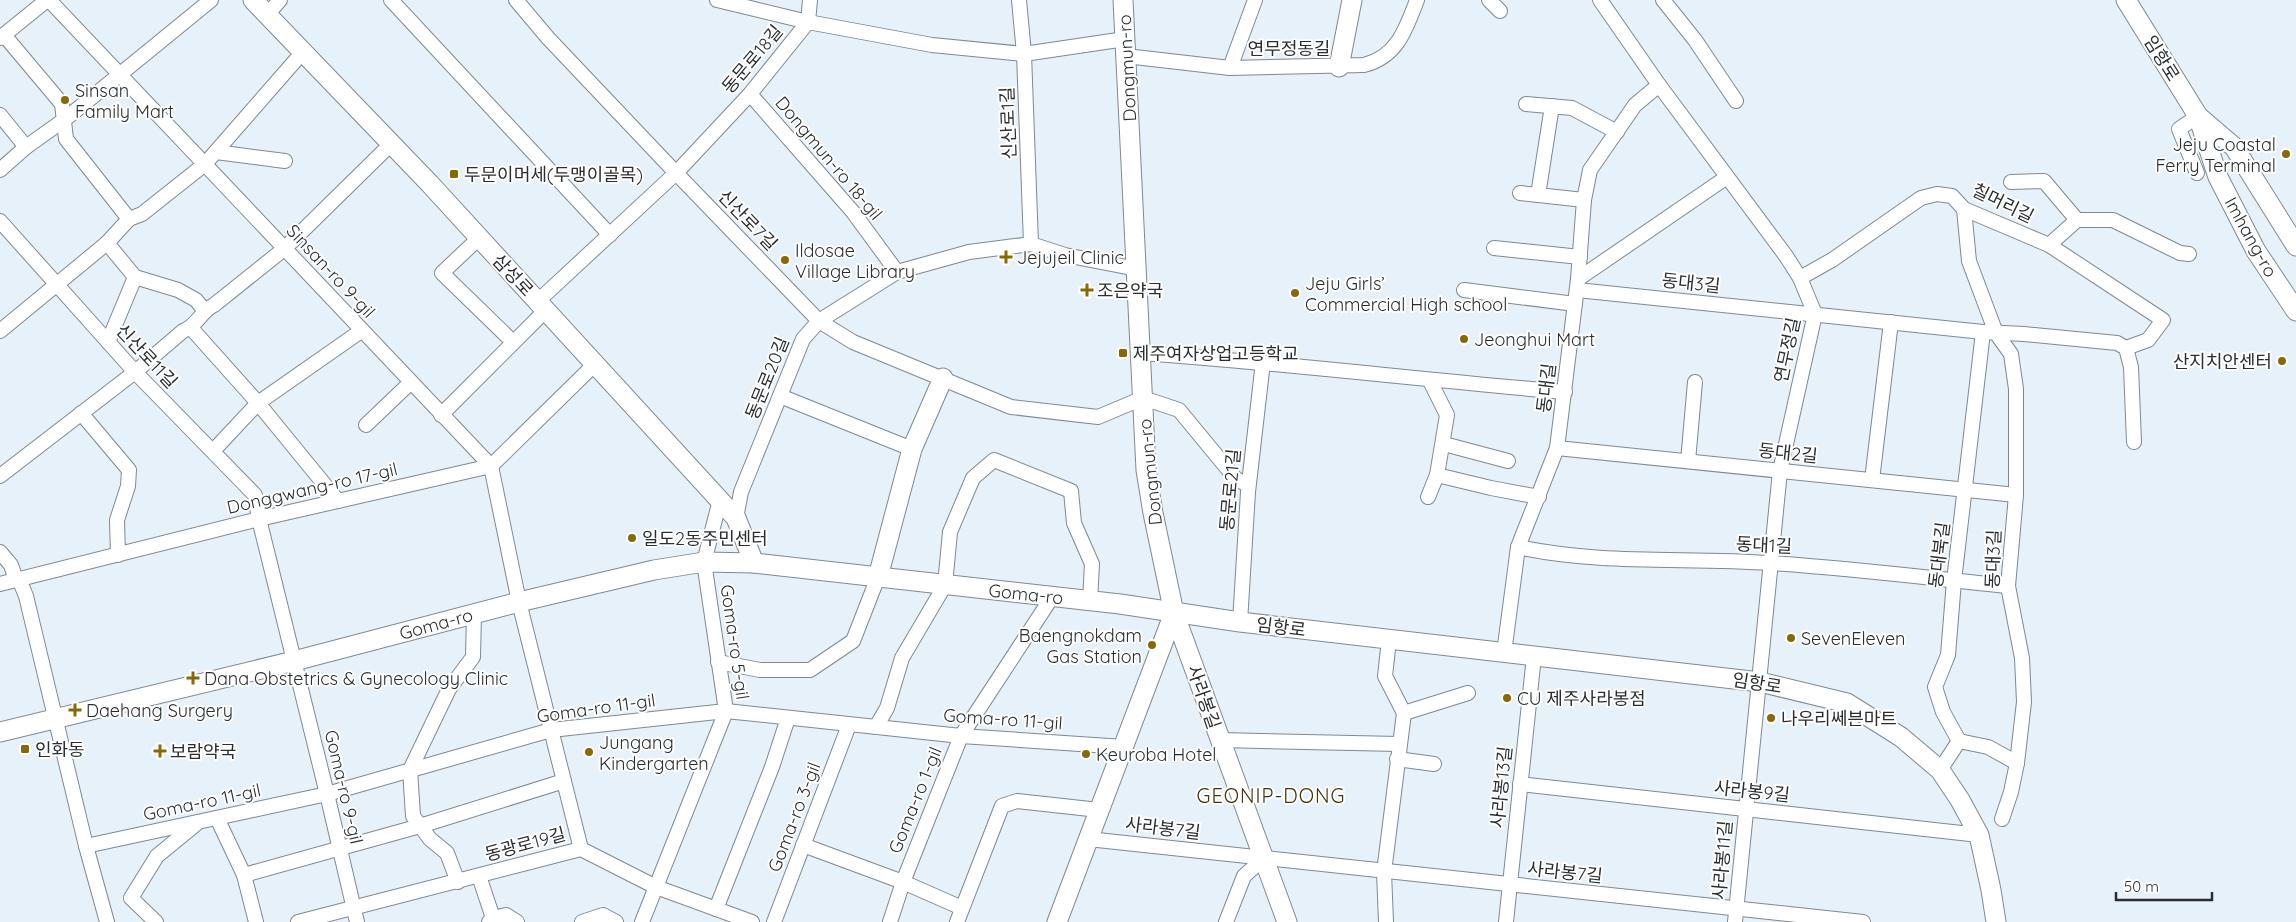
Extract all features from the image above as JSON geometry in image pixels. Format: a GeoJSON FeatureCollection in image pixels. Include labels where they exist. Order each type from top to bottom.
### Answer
{"type":"FeatureCollection","features":[{"type":"Feature","properties":{"kind":"main road","name":"삼성로"},"geometry":{"type":"LineString","coordinates":[[253,0],[542,305],[720,500],[736,518],[754,563]]}},
{"type":"Feature","properties":{"kind":"main road","name":"Dongmun-ro"},"geometry":{"type":"LineString","coordinates":[[1123,0],[1146,470],[1174,612]]}},
{"type":"Feature","properties":{"kind":"main road"},"geometry":{"type":"LineString","coordinates":[[1339,67],[1352,0]]}},
{"type":"Feature","properties":{"kind":"main road","name":"임항로"},"geometry":{"type":"LineString","coordinates":[[2126,0],[2198,116]]}},
{"type":"Feature","properties":{"kind":"main road","name":"Imhang-ro"},"geometry":{"type":"LineString","coordinates":[[2198,116],[2234,147],[2296,246]]}},
{"type":"Feature","properties":{"kind":"main road","name":"Imhang-ro"},"geometry":{"type":"LineString","coordinates":[[2198,116],[2222,185],[2256,251],[2296,311]]}},
{"type":"Feature","properties":{"kind":"main road"},"geometry":{"type":"LineString","coordinates":[[878,577],[912,449],[943,378]]}},
{"type":"Feature","properties":{"kind":"main road","name":"Goma-ro"},"geometry":{"type":"LineString","coordinates":[[0,732],[294,661],[519,602],[654,570],[704,562],[754,563],[1052,596],[1174,612]]}},
{"type":"Feature","properties":{"kind":"main road"},"geometry":{"type":"LineString","coordinates":[[1057,922],[1174,612]]}},
{"type":"Feature","properties":{"kind":"main road","name":"임항로"},"geometry":{"type":"LineString","coordinates":[[1174,612],[1389,640],[1760,682],[1847,703],[1900,737],[1940,770],[1960,800],[1979,835],[1996,922]]}},
{"type":"Feature","properties":{"kind":"main road","name":"사라봉길"},"geometry":{"type":"LineString","coordinates":[[1174,612],[1219,740],[1287,922]]}},
{"type":"Feature","properties":{"kind":"street"},"geometry":{"type":"LineString","coordinates":[[48,0],[2,37],[62,104],[66,139],[129,219]]}},
{"type":"Feature","properties":{"kind":"street","name":"Sinsan-ro 9-gil"},"geometry":{"type":"LineString","coordinates":[[48,0],[121,74],[410,383],[491,466]]}},
{"type":"Feature","properties":{"kind":"street"},"geometry":{"type":"LineString","coordinates":[[0,170],[26,147],[64,120],[211,0]]}},
{"type":"Feature","properties":{"kind":"street"},"geometry":{"type":"LineString","coordinates":[[266,15],[280,0]]}},
{"type":"Feature","properties":{"kind":"street"},"geometry":{"type":"LineString","coordinates":[[391,0],[610,235]]}},
{"type":"Feature","properties":{"kind":"street","name":"신산로7길"},"geometry":{"type":"LineString","coordinates":[[516,0],[548,38],[819,321],[853,342],[1011,407],[1098,417],[1143,398]]}},
{"type":"Feature","properties":{"kind":"street"},"geometry":{"type":"LineString","coordinates":[[717,0],[808,22],[810,0]]}},
{"type":"Feature","properties":{"kind":"street","name":"신산로1길"},"geometry":{"type":"LineString","coordinates":[[1019,0],[1024,54],[1031,244]]}},
{"type":"Feature","properties":{"kind":"street"},"geometry":{"type":"LineString","coordinates":[[1230,68],[1255,0]]}},
{"type":"Feature","properties":{"kind":"street","name":"연무정동길"},"geometry":{"type":"LineString","coordinates":[[1126,47],[1230,68],[1339,67],[1376,62],[1388,54],[1401,38],[1417,0]]}},
{"type":"Feature","properties":{"kind":"street"},"geometry":{"type":"LineString","coordinates":[[1489,0],[1500,12]]}},
{"type":"Feature","properties":{"kind":"street","name":"연무정길"},"geometry":{"type":"LineString","coordinates":[[1600,0],[1659,85],[1800,278],[1815,314],[1780,471],[1760,682]]}},
{"type":"Feature","properties":{"kind":"street"},"geometry":{"type":"LineString","coordinates":[[1664,0],[1695,40],[1736,101]]}},
{"type":"Feature","properties":{"kind":"street","name":"동문로18길"},"geometry":{"type":"LineString","coordinates":[[441,415],[513,342],[542,305],[610,235],[676,173],[750,94],[808,22],[932,45],[1024,54],[1126,47]]}},
{"type":"Feature","properties":{"kind":"street"},"geometry":{"type":"LineString","coordinates":[[0,331],[107,243],[129,219],[142,214],[205,164],[302,52]]}},
{"type":"Feature","properties":{"kind":"street","name":"동대길"},"geometry":{"type":"LineString","coordinates":[[1504,653],[1518,547],[1557,448],[1577,291],[1584,200],[1590,170],[1635,105],[1659,85]]}},
{"type":"Feature","properties":{"kind":"street","name":"Dongmun-ro 18-gil"},"geometry":{"type":"LineString","coordinates":[[750,94],[853,212],[898,272]]}},
{"type":"Feature","properties":{"kind":"street"},"geometry":{"type":"LineString","coordinates":[[1526,104],[1572,108],[1617,132]]}},
{"type":"Feature","properties":{"kind":"street"},"geometry":{"type":"LineString","coordinates":[[1538,195],[1552,106]]}},
{"type":"Feature","properties":{"kind":"street"},"geometry":{"type":"LineString","coordinates":[[0,115],[26,147]]}},
{"type":"Feature","properties":{"kind":"street"},"geometry":{"type":"LineString","coordinates":[[2197,173],[2179,129],[2198,116]]}},
{"type":"Feature","properties":{"kind":"street"},"geometry":{"type":"LineString","coordinates":[[0,476],[135,372],[183,331],[191,328],[204,310],[214,305],[284,249],[391,144]]}},
{"type":"Feature","properties":{"kind":"street"},"geometry":{"type":"LineString","coordinates":[[216,152],[285,161]]}},
{"type":"Feature","properties":{"kind":"street"},"geometry":{"type":"LineString","coordinates":[[1577,291],[1727,176]]}},
{"type":"Feature","properties":{"kind":"street"},"geometry":{"type":"LineString","coordinates":[[2011,182],[2044,181],[2077,220]]}},
{"type":"Feature","properties":{"kind":"street"},"geometry":{"type":"LineString","coordinates":[[1520,193],[1584,200]]}},
{"type":"Feature","properties":{"kind":"street","name":"칠머리길"},"geometry":{"type":"LineString","coordinates":[[1800,278],[1832,260],[1921,198],[1937,194],[1952,196],[1964,209],[2049,244],[2163,320],[2148,340],[2126,348]]}},
{"type":"Feature","properties":{"kind":"street"},"geometry":{"type":"LineString","coordinates":[[1964,209],[1969,261],[1990,332]]}},
{"type":"Feature","properties":{"kind":"street"},"geometry":{"type":"LineString","coordinates":[[2049,244],[2077,220],[2113,220],[2180,253],[2189,254]]}},
{"type":"Feature","properties":{"kind":"street","name":"신산로11길"},"geometry":{"type":"LineString","coordinates":[[1,225],[135,372],[255,495],[259,519]]}},
{"type":"Feature","properties":{"kind":"street"},"geometry":{"type":"LineString","coordinates":[[479,238],[442,273],[513,342]]}},
{"type":"Feature","properties":{"kind":"street"},"geometry":{"type":"LineString","coordinates":[[107,243],[135,276],[178,290],[196,300],[204,310]]}},
{"type":"Feature","properties":{"kind":"street","name":"동문로20길"},"geometry":{"type":"LineString","coordinates":[[736,518],[741,492],[803,339],[819,321],[898,272],[969,252],[1031,244],[1065,255],[1137,269]]}},
{"type":"Feature","properties":{"kind":"street"},"geometry":{"type":"LineString","coordinates":[[1494,248],[1580,257]]}},
{"type":"Feature","properties":{"kind":"street"},"geometry":{"type":"LineString","coordinates":[[108,342],[135,276]]}},
{"type":"Feature","properties":{"kind":"street","name":"동대3길"},"geometry":{"type":"LineString","coordinates":[[1464,290],[1577,291],[2116,343],[2126,348]]}},
{"type":"Feature","properties":{"kind":"street"},"geometry":{"type":"LineString","coordinates":[[1872,480],[1891,322]]}},
{"type":"Feature","properties":{"kind":"street"},"geometry":{"type":"LineString","coordinates":[[191,328],[258,403],[338,501]]}},
{"type":"Feature","properties":{"kind":"street"},"geometry":{"type":"LineString","coordinates":[[213,451],[258,403],[361,331]]}},
{"type":"Feature","properties":{"kind":"street","name":"동대3길"},"geometry":{"type":"LineString","coordinates":[[1990,332],[2011,354],[2016,389],[2016,495],[2008,586],[2022,658],[2024,702],[2017,763],[2011,792],[2002,819]]}},
{"type":"Feature","properties":{"kind":"street","name":"동대북길"},"geometry":{"type":"LineString","coordinates":[[1959,741],[1943,712],[1936,687],[1948,655],[1954,581],[1990,332]]}},
{"type":"Feature","properties":{"kind":"street"},"geometry":{"type":"LineString","coordinates":[[2126,348],[2131,367],[2134,442]]}},
{"type":"Feature","properties":{"kind":"street"},"geometry":{"type":"LineString","coordinates":[[1141,353],[1263,362],[1430,381],[1565,392]]}},
{"type":"Feature","properties":{"kind":"street","name":"동문로21길"},"geometry":{"type":"LineString","coordinates":[[1240,622],[1248,485],[1263,362]]}},
{"type":"Feature","properties":{"kind":"street"},"geometry":{"type":"LineString","coordinates":[[581,849],[519,602],[491,466],[595,364]]}},
{"type":"Feature","properties":{"kind":"street"},"geometry":{"type":"LineString","coordinates":[[1428,497],[1437,475],[1444,444],[1447,415],[1430,381]]}},
{"type":"Feature","properties":{"kind":"street"},"geometry":{"type":"LineString","coordinates":[[1688,461],[1695,382]]}},
{"type":"Feature","properties":{"kind":"street"},"geometry":{"type":"LineString","coordinates":[[366,425],[410,383]]}},
{"type":"Feature","properties":{"kind":"street"},"geometry":{"type":"LineString","coordinates":[[780,396],[912,449]]}},
{"type":"Feature","properties":{"kind":"street"},"geometry":{"type":"LineString","coordinates":[[1143,398],[1179,410],[1236,479],[1248,485]]}},
{"type":"Feature","properties":{"kind":"street"},"geometry":{"type":"LineString","coordinates":[[81,413],[129,470],[128,486],[117,520],[118,554]]}},
{"type":"Feature","properties":{"kind":"street"},"geometry":{"type":"LineString","coordinates":[[1444,444],[1508,460]]}},
{"type":"Feature","properties":{"kind":"street","name":"동대2길"},"geometry":{"type":"LineString","coordinates":[[1557,448],[2016,495]]}},
{"type":"Feature","properties":{"kind":"street"},"geometry":{"type":"LineString","coordinates":[[876,727],[888,708],[902,658],[945,585],[950,532],[973,478],[994,460],[1072,491],[1074,523],[1092,564],[1090,601]]}},
{"type":"Feature","properties":{"kind":"street","name":"Donggwang-ro 17-gil"},"geometry":{"type":"LineString","coordinates":[[0,584],[259,519],[491,466]]}},
{"type":"Feature","properties":{"kind":"street"},"geometry":{"type":"LineString","coordinates":[[1437,475],[1539,497]]}},
{"type":"Feature","properties":{"kind":"street"},"geometry":{"type":"LineString","coordinates":[[704,562],[720,500]]}},
{"type":"Feature","properties":{"kind":"street","name":"Goma-ro 9-gil"},"geometry":{"type":"LineString","coordinates":[[259,519],[355,915]]}},
{"type":"Feature","properties":{"kind":"street","name":"동대1길"},"geometry":{"type":"LineString","coordinates":[[1518,547],[1554,555],[1589,558],[1770,563],[2008,586]]}},
{"type":"Feature","properties":{"kind":"street"},"geometry":{"type":"LineString","coordinates":[[0,552],[11,565],[16,580],[19,580],[26,596],[86,846],[107,922]]}},
{"type":"Feature","properties":{"kind":"street","name":"Goma-ro 5-gil"},"geometry":{"type":"LineString","coordinates":[[642,922],[726,711],[704,562]]}},
{"type":"Feature","properties":{"kind":"street"},"geometry":{"type":"LineString","coordinates":[[718,662],[760,670],[810,670],[853,641],[878,577]]}},
{"type":"Feature","properties":{"kind":"street","name":"Goma-ro 1-gil"},"geometry":{"type":"LineString","coordinates":[[890,922],[903,882],[961,736],[1052,596]]}},
{"type":"Feature","properties":{"kind":"street"},"geometry":{"type":"LineString","coordinates":[[458,882],[446,853],[430,840],[413,816],[411,770],[449,689],[473,657],[474,614]]}},
{"type":"Feature","properties":{"kind":"street"},"geometry":{"type":"LineString","coordinates":[[1386,922],[1384,872],[1404,713],[1385,676],[1389,640]]}},
{"type":"Feature","properties":{"kind":"street","name":"사라봉13길"},"geometry":{"type":"LineString","coordinates":[[1506,922],[1534,656]]}},
{"type":"Feature","properties":{"kind":"street","name":"사라봉11길"},"geometry":{"type":"LineString","coordinates":[[1736,915],[1760,682]]}},
{"type":"Feature","properties":{"kind":"street"},"geometry":{"type":"LineString","coordinates":[[1404,713],[1468,694]]}},
{"type":"Feature","properties":{"kind":"street","name":"Goma-ro 11-gil"},"geometry":{"type":"LineString","coordinates":[[86,846],[327,794],[551,730],[726,711],[961,736],[1124,746]]}},
{"type":"Feature","properties":{"kind":"street"},"geometry":{"type":"LineString","coordinates":[[716,909],[772,767],[788,718]]}},
{"type":"Feature","properties":{"kind":"street","name":"Goma-ro 3-gil"},"geometry":{"type":"LineString","coordinates":[[774,922],[849,725]]}},
{"type":"Feature","properties":{"kind":"street"},"geometry":{"type":"LineString","coordinates":[[1219,740],[1399,744]]}},
{"type":"Feature","properties":{"kind":"street"},"geometry":{"type":"LineString","coordinates":[[1940,770],[1959,741],[1988,747],[2017,763]]}},
{"type":"Feature","properties":{"kind":"street"},"geometry":{"type":"LineString","coordinates":[[1397,759],[1434,764]]}},
{"type":"Feature","properties":{"kind":"street"},"geometry":{"type":"LineString","coordinates":[[244,875],[420,826],[564,781]]}},
{"type":"Feature","properties":{"kind":"street","name":"사라봉9길"},"geometry":{"type":"LineString","coordinates":[[1520,784],[1979,835]]}},
{"type":"Feature","properties":{"kind":"street"},"geometry":{"type":"LineString","coordinates":[[957,922],[1002,806],[1017,802],[1099,810]]}},
{"type":"Feature","properties":{"kind":"street"},"geometry":{"type":"LineString","coordinates":[[217,818],[244,875],[256,922]]}},
{"type":"Feature","properties":{"kind":"street"},"geometry":{"type":"LineString","coordinates":[[156,922],[131,898],[157,856],[199,822]]}},
{"type":"Feature","properties":{"kind":"street","name":"사라봉7길"},"geometry":{"type":"LineString","coordinates":[[1088,839],[1510,885],[1736,915],[1863,922]]}},
{"type":"Feature","properties":{"kind":"street"},"geometry":{"type":"LineString","coordinates":[[803,845],[903,882],[962,908]]}},
{"type":"Feature","properties":{"kind":"street","name":"동광로19길"},"geometry":{"type":"LineString","coordinates":[[298,922],[355,915],[458,882],[581,849],[656,887],[752,922]]}},
{"type":"Feature","properties":{"kind":"street"},"geometry":{"type":"LineString","coordinates":[[1226,922],[1244,876],[1264,859]]}},
{"type":"Feature","properties":{"kind":"street"},"geometry":{"type":"LineString","coordinates":[[479,876],[491,920],[506,914],[517,922]]}},
{"type":"Feature","properties":{"kind":"street"},"geometry":{"type":"LineString","coordinates":[[582,922],[603,915],[616,922]]}},
{"type":"Feature","properties":{"kind":"place","name":"Sinsan Family Mart"},"geometry":{"type":"Point","coordinates":[65,100]}},
{"type":"Feature","properties":{"kind":"place","name":"Jeju Coastal Ferry Terminal"},"geometry":{"type":"Point","coordinates":[2286,154]}},
{"type":"Feature","properties":{"kind":"place","name":"두문이머세(두맹이골목)"},"geometry":{"type":"Point","coordinates":[454,174]}},
{"type":"Feature","properties":{"kind":"place","name":"Jejujeil Clinic"},"geometry":{"type":"Point","coordinates":[1006,257]}},
{"type":"Feature","properties":{"kind":"place","name":"Ildosae Village Library"},"geometry":{"type":"Point","coordinates":[785,260]}},
{"type":"Feature","properties":{"kind":"place","name":"조은약국"},"geometry":{"type":"Point","coordinates":[1087,290]}},
{"type":"Feature","properties":{"kind":"place","name":"Jeju Girls’ Commercial High school"},"geometry":{"type":"Point","coordinates":[1295,293]}},
{"type":"Feature","properties":{"kind":"place","name":"Jeonghui Mart"},"geometry":{"type":"Point","coordinates":[1464,339]}},
{"type":"Feature","properties":{"kind":"place","name":"제주여자상업고등학교"},"geometry":{"type":"Point","coordinates":[1123,353]}},
{"type":"Feature","properties":{"kind":"place","name":"산지치안센터"},"geometry":{"type":"Point","coordinates":[2282,361]}},
{"type":"Feature","properties":{"kind":"place","name":"일도2동주민센터"},"geometry":{"type":"Point","coordinates":[632,538]}},
{"type":"Feature","properties":{"kind":"place","name":"SevenEleven"},"geometry":{"type":"Point","coordinates":[1791,638]}},
{"type":"Feature","properties":{"kind":"place","name":"Baengnokdam Gas Station"},"geometry":{"type":"Point","coordinates":[1152,645]}},
{"type":"Feature","properties":{"kind":"place","name":"Dana Obstetrics & Gynecology Clinic"},"geometry":{"type":"Point","coordinates":[193,678]}},
{"type":"Feature","properties":{"kind":"place","name":"CU 제주사라봉점"},"geometry":{"type":"Point","coordinates":[1507,698]}},
{"type":"Feature","properties":{"kind":"place","name":"Daehang Surgery"},"geometry":{"type":"Point","coordinates":[75,710]}},
{"type":"Feature","properties":{"kind":"place","name":"나우리쎄븐마트"},"geometry":{"type":"Point","coordinates":[1771,718]}},
{"type":"Feature","properties":{"kind":"place","name":"인화동"},"geometry":{"type":"Point","coordinates":[25,749]}},
{"type":"Feature","properties":{"kind":"place","name":"보람약국"},"geometry":{"type":"Point","coordinates":[160,751]}},
{"type":"Feature","properties":{"kind":"place","name":"Jungang Kindergarten"},"geometry":{"type":"Point","coordinates":[589,752]}},
{"type":"Feature","properties":{"kind":"place","name":"Keuroba Hotel"},"geometry":{"type":"Point","coordinates":[1086,754]}},
{"type":"Feature","properties":{"kind":"district","name":"GEONIP-DONG"},"geometry":{"type":"Point","coordinates":[1271,795]}}]}
